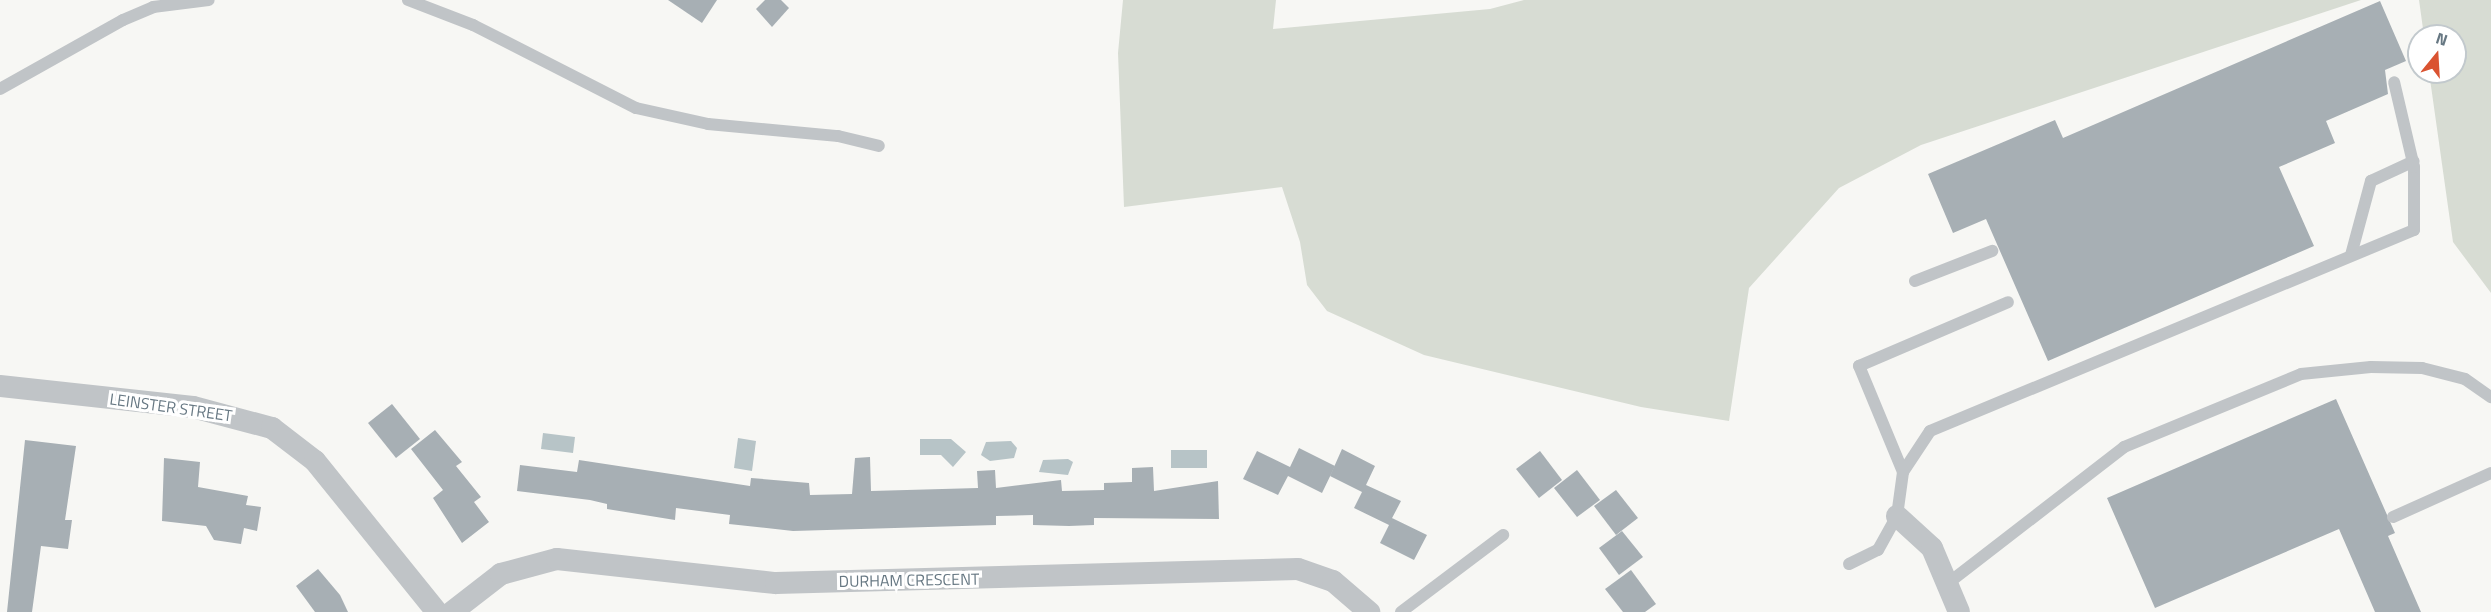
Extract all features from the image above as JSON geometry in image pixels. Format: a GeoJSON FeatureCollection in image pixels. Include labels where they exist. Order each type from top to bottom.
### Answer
{"type":"FeatureCollection","features":[{"type":"Feature","properties":{"kind":"street","name":"LEINSTER STREET"},"geometry":{"type":"LineString","coordinates":[[0,386],[193,407],[272,428],[327,474],[437,612]]}},
{"type":"Feature","properties":{"kind":"street"},"geometry":{"type":"LineString","coordinates":[[1897,516],[1932,548],[1959,612]]}},
{"type":"Feature","properties":{"kind":"street","name":"DURHAM CRESCENT"},"geometry":{"type":"LineString","coordinates":[[452,612],[501,574],[557,559],[776,583],[1299,569],[1333,582],[1369,612]]}},
{"type":"Feature","properties":{"kind":"lane"},"geometry":{"type":"LineString","coordinates":[[0,89],[123,20],[153,7],[209,0]]}},
{"type":"Feature","properties":{"kind":"lane"},"geometry":{"type":"LineString","coordinates":[[408,0],[473,25],[636,108],[708,124],[838,136],[879,146]]}},
{"type":"Feature","properties":{"kind":"lane"},"geometry":{"type":"LineString","coordinates":[[1849,564],[1878,550],[1897,516],[1903,472],[1930,431],[2414,230],[2414,161],[2394,82]]}},
{"type":"Feature","properties":{"kind":"lane"},"geometry":{"type":"LineString","coordinates":[[2351,255],[2371,181],[2414,161]]}},
{"type":"Feature","properties":{"kind":"lane"},"geometry":{"type":"LineString","coordinates":[[1915,281],[1992,251]]}},
{"type":"Feature","properties":{"kind":"lane"},"geometry":{"type":"LineString","coordinates":[[1903,472],[1859,366],[2008,302]]}},
{"type":"Feature","properties":{"kind":"lane"},"geometry":{"type":"LineString","coordinates":[[1947,584],[2124,447],[2301,374],[2371,367],[2422,368],[2465,379],[2491,397]]}},
{"type":"Feature","properties":{"kind":"lane"},"geometry":{"type":"LineString","coordinates":[[2393,517],[2491,473]]}},
{"type":"Feature","properties":{"kind":"lane"},"geometry":{"type":"LineString","coordinates":[[1401,612],[1503,535]]}},
{"type":"Feature","properties":{"kind":"shaded area"},"geometry":{"type":"Polygon","coordinates":[[[1123,0],[1276,0],[1273,29],[1490,9],[1524,0],[2361,0],[1921,145],[1839,188],[1749,288],[1729,421],[1641,407],[1424,355],[1327,311],[1307,285],[1300,242],[1282,187],[1124,207],[1118,53],[1123,0]]]}},
{"type":"Feature","properties":{"kind":"shaded area"},"geometry":{"type":"Polygon","coordinates":[[[2419,0],[2491,0],[2491,293],[2453,242],[2431,84],[2467,84],[2467,24],[2422,24],[2419,0]]]}},
{"type":"Feature","properties":{"kind":"shaded area"},"geometry":{"type":"Polygon","coordinates":[[[543,433],[575,437],[573,453],[541,449],[543,433]]]}},
{"type":"Feature","properties":{"kind":"shaded area"},"geometry":{"type":"Polygon","coordinates":[[[738,438],[756,441],[752,471],[734,468],[738,438]]]}},
{"type":"Feature","properties":{"kind":"shaded area"},"geometry":{"type":"Polygon","coordinates":[[[920,439],[951,439],[966,452],[953,467],[941,455],[920,455],[920,439]]]}},
{"type":"Feature","properties":{"kind":"shaded area"},"geometry":{"type":"Polygon","coordinates":[[[1011,441],[1017,448],[1014,458],[990,461],[981,455],[986,442],[1011,441]]]}},
{"type":"Feature","properties":{"kind":"shaded area"},"geometry":{"type":"Polygon","coordinates":[[[1171,450],[1207,450],[1207,468],[1171,468],[1171,450]]]}},
{"type":"Feature","properties":{"kind":"shaded area"},"geometry":{"type":"Polygon","coordinates":[[[1068,459],[1073,462],[1068,475],[1039,472],[1043,460],[1068,459]]]}},
{"type":"Feature","properties":{"kind":"building"},"geometry":{"type":"Polygon","coordinates":[[[668,0],[717,0],[702,23],[668,0]]]}},
{"type":"Feature","properties":{"kind":"building"},"geometry":{"type":"Polygon","coordinates":[[[765,0],[781,0],[789,8],[772,27],[756,9],[765,0]]]}},
{"type":"Feature","properties":{"kind":"building"},"geometry":{"type":"Polygon","coordinates":[[[2380,1],[2406,61],[2385,70],[2388,94],[2326,121],[2335,143],[2279,167],[2314,246],[2048,361],[1986,219],[1953,233],[1928,174],[2055,120],[2063,138],[2380,1]]]}},
{"type":"Feature","properties":{"kind":"building"},"geometry":{"type":"Polygon","coordinates":[[[2336,399],[2395,533],[2388,536],[2421,612],[2375,612],[2339,529],[2155,608],[2107,498],[2336,399]]]}},
{"type":"Feature","properties":{"kind":"building"},"geometry":{"type":"Polygon","coordinates":[[[392,404],[420,439],[396,458],[368,423],[392,404]]]}},
{"type":"Feature","properties":{"kind":"building"},"geometry":{"type":"Polygon","coordinates":[[[435,430],[462,462],[456,466],[481,497],[474,502],[489,522],[462,543],[433,498],[443,490],[411,449],[435,430]]]}},
{"type":"Feature","properties":{"kind":"building"},"geometry":{"type":"Polygon","coordinates":[[[25,440],[76,446],[65,520],[72,520],[68,549],[41,546],[32,612],[7,612],[25,440]]]}},
{"type":"Feature","properties":{"kind":"building"},"geometry":{"type":"Polygon","coordinates":[[[1299,448],[1335,466],[1322,493],[1288,476],[1278,495],[1243,479],[1257,451],[1290,467],[1299,448]]]}},
{"type":"Feature","properties":{"kind":"building"},"geometry":{"type":"Polygon","coordinates":[[[1342,449],[1375,466],[1366,485],[1401,501],[1392,518],[1427,535],[1414,560],[1380,543],[1389,525],[1354,508],[1362,492],[1330,476],[1342,449]]]}},
{"type":"Feature","properties":{"kind":"building"},"geometry":{"type":"Polygon","coordinates":[[[1540,451],[1562,480],[1539,498],[1516,469],[1540,451]]]}},
{"type":"Feature","properties":{"kind":"building"},"geometry":{"type":"Polygon","coordinates":[[[870,457],[871,491],[978,488],[977,471],[995,470],[996,488],[1061,480],[1062,491],[1104,490],[1104,483],[1132,482],[1132,468],[1153,467],[1154,491],[1218,481],[1219,519],[1094,518],[1094,525],[1069,526],[1033,525],[1033,515],[996,516],[996,525],[793,531],[729,524],[730,515],[676,508],[675,520],[607,509],[607,504],[590,500],[517,491],[520,465],[577,472],[579,460],[750,486],[751,478],[809,483],[810,495],[852,494],[855,458],[870,457]]]}},
{"type":"Feature","properties":{"kind":"building"},"geometry":{"type":"Polygon","coordinates":[[[164,458],[200,462],[198,487],[248,496],[246,505],[261,507],[257,531],[244,528],[241,544],[214,540],[206,526],[162,521],[164,458]]]}},
{"type":"Feature","properties":{"kind":"building"},"geometry":{"type":"Polygon","coordinates":[[[1577,470],[1600,500],[1577,517],[1554,488],[1577,470]]]}},
{"type":"Feature","properties":{"kind":"building"},"geometry":{"type":"Polygon","coordinates":[[[1616,490],[1638,518],[1616,535],[1594,506],[1616,490]]]}},
{"type":"Feature","properties":{"kind":"building"},"geometry":{"type":"Polygon","coordinates":[[[1622,531],[1643,557],[1619,575],[1599,548],[1622,531]]]}},
{"type":"Feature","properties":{"kind":"building"},"geometry":{"type":"Polygon","coordinates":[[[318,569],[340,595],[348,612],[315,612],[296,586],[318,569]]]}},
{"type":"Feature","properties":{"kind":"building"},"geometry":{"type":"Polygon","coordinates":[[[1631,570],[1656,604],[1645,612],[1623,612],[1605,589],[1631,570]]]}}]}
